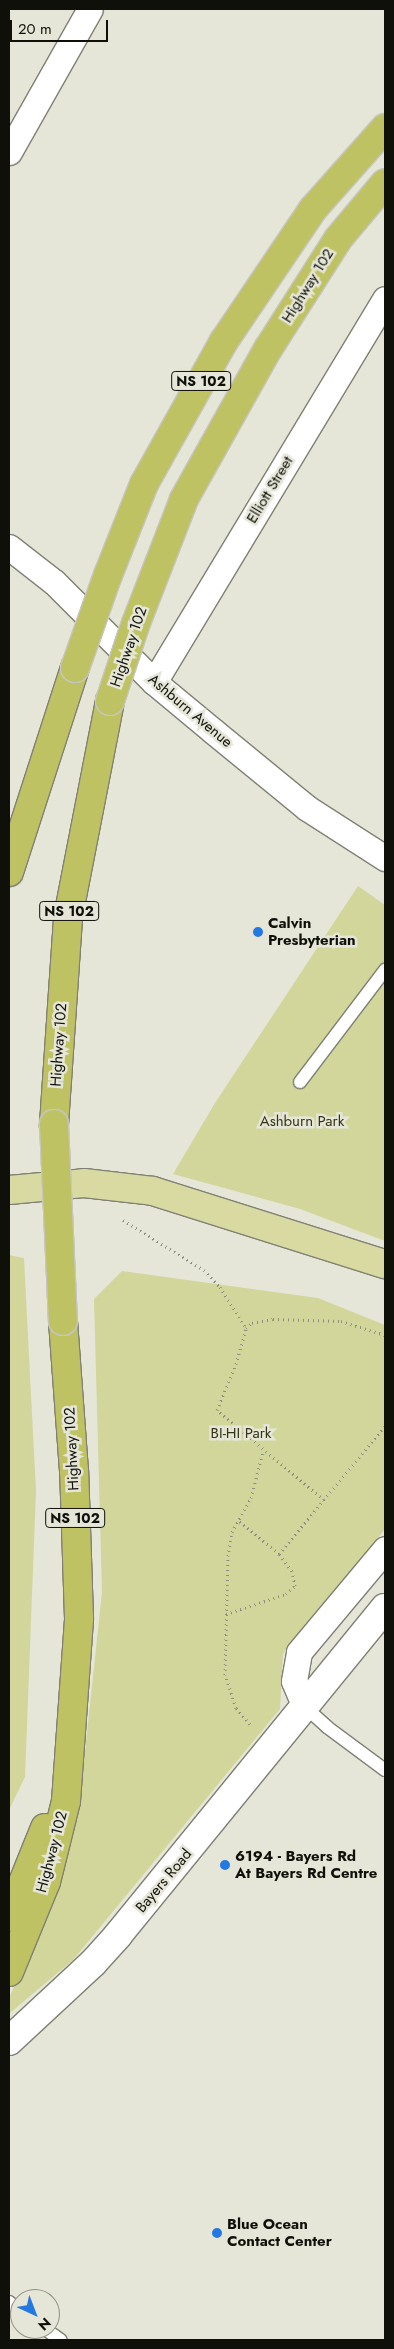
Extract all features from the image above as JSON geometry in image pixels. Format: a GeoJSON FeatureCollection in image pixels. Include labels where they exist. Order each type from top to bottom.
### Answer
{"type":"FeatureCollection","features":[{"type":"Feature","properties":{"kind":"highway","name":"NS 102"},"geometry":{"type":"LineString","coordinates":[[9,872],[75,668],[108,575],[144,484],[224,341],[313,209],[385,128]]}},
{"type":"Feature","properties":{"kind":"highway","name":"Highway 102"},"geometry":{"type":"LineString","coordinates":[[9,1972],[48,1873],[66,1801],[79,1618],[74,1471],[63,1321],[54,1124],[68,916],[110,701],[136,623],[184,499],[268,349],[338,238],[385,183]]}},
{"type":"Feature","properties":{"kind":"highway","name":"NS 102"},"geometry":{"type":"LineString","coordinates":[[9,1917],[47,1822],[72,1716]]}},
{"type":"Feature","properties":{"kind":"main road"},"geometry":{"type":"LineString","coordinates":[[9,1190],[84,1183],[153,1191],[385,1264]]}},
{"type":"Feature","properties":{"kind":"main road","name":"Bayers Road"},"geometry":{"type":"LineString","coordinates":[[9,2041],[93,1964],[180,1862],[385,1608]]}},
{"type":"Feature","properties":{"kind":"street"},"geometry":{"type":"LineString","coordinates":[[9,152],[81,13]]}},
{"type":"Feature","properties":{"kind":"street","name":"Elliott Street"},"geometry":{"type":"LineString","coordinates":[[154,682],[385,299]]}},
{"type":"Feature","properties":{"kind":"street","name":"Ashburn Avenue"},"geometry":{"type":"LineString","coordinates":[[9,547],[54,582],[154,682],[307,808],[385,858]]}},
{"type":"Feature","properties":{"kind":"street"},"geometry":{"type":"LineString","coordinates":[[305,1707],[294,1682],[299,1652],[385,1549]]}},
{"type":"Feature","properties":{"kind":"lane"},"geometry":{"type":"LineString","coordinates":[[300,1082],[385,970]]}},
{"type":"Feature","properties":{"kind":"lane"},"geometry":{"type":"LineString","coordinates":[[305,1707],[327,1727],[385,1770]]}},
{"type":"Feature","properties":{"kind":"path"},"geometry":{"type":"LineString","coordinates":[[115,1217],[204,1270],[220,1287],[246,1328]]}},
{"type":"Feature","properties":{"kind":"path"},"geometry":{"type":"LineString","coordinates":[[324,1500],[263,1451],[217,1410],[236,1364],[246,1328],[252,1323],[273,1319],[341,1321],[385,1335]]}},
{"type":"Feature","properties":{"kind":"path"},"geometry":{"type":"LineString","coordinates":[[279,1554],[385,1426]]}},
{"type":"Feature","properties":{"kind":"path"},"geometry":{"type":"LineString","coordinates":[[252,1727],[236,1708],[225,1675],[228,1556],[232,1532],[251,1498],[263,1451]]}},
{"type":"Feature","properties":{"kind":"path"},"geometry":{"type":"LineString","coordinates":[[226,1614],[286,1594],[295,1586],[292,1571],[279,1554],[238,1520]]}},
{"type":"Feature","properties":{"kind":"green space","name":"Ashburn Park"},"geometry":{"type":"Polygon","coordinates":[[[358,886],[385,905],[385,1241],[300,1209],[173,1174],[215,1103],[358,886]]]}},
{"type":"Feature","properties":{"kind":"green space"},"geometry":{"type":"Polygon","coordinates":[[[9,1255],[24,1258],[36,1491],[25,1777],[9,1810],[9,1255]]]}},
{"type":"Feature","properties":{"kind":"green space","name":"BI-HI Park"},"geometry":{"type":"Polygon","coordinates":[[[122,1271],[318,1298],[385,1325],[385,1529],[283,1654],[280,1709],[73,1960],[10,2013],[9,1998],[42,1925],[78,1817],[102,1592],[94,1299],[122,1271]]]}},
{"type":"Feature","properties":{"kind":"place","name":"Calvin Presbyterian"},"geometry":{"type":"Point","coordinates":[258,932]}},
{"type":"Feature","properties":{"kind":"place","name":"6194 - Bayers Rd At Bayers Rd Centre"},"geometry":{"type":"Point","coordinates":[225,1865]}},
{"type":"Feature","properties":{"kind":"place","name":"Blue Ocean Contact Center"},"geometry":{"type":"Point","coordinates":[217,2233]}}]}
